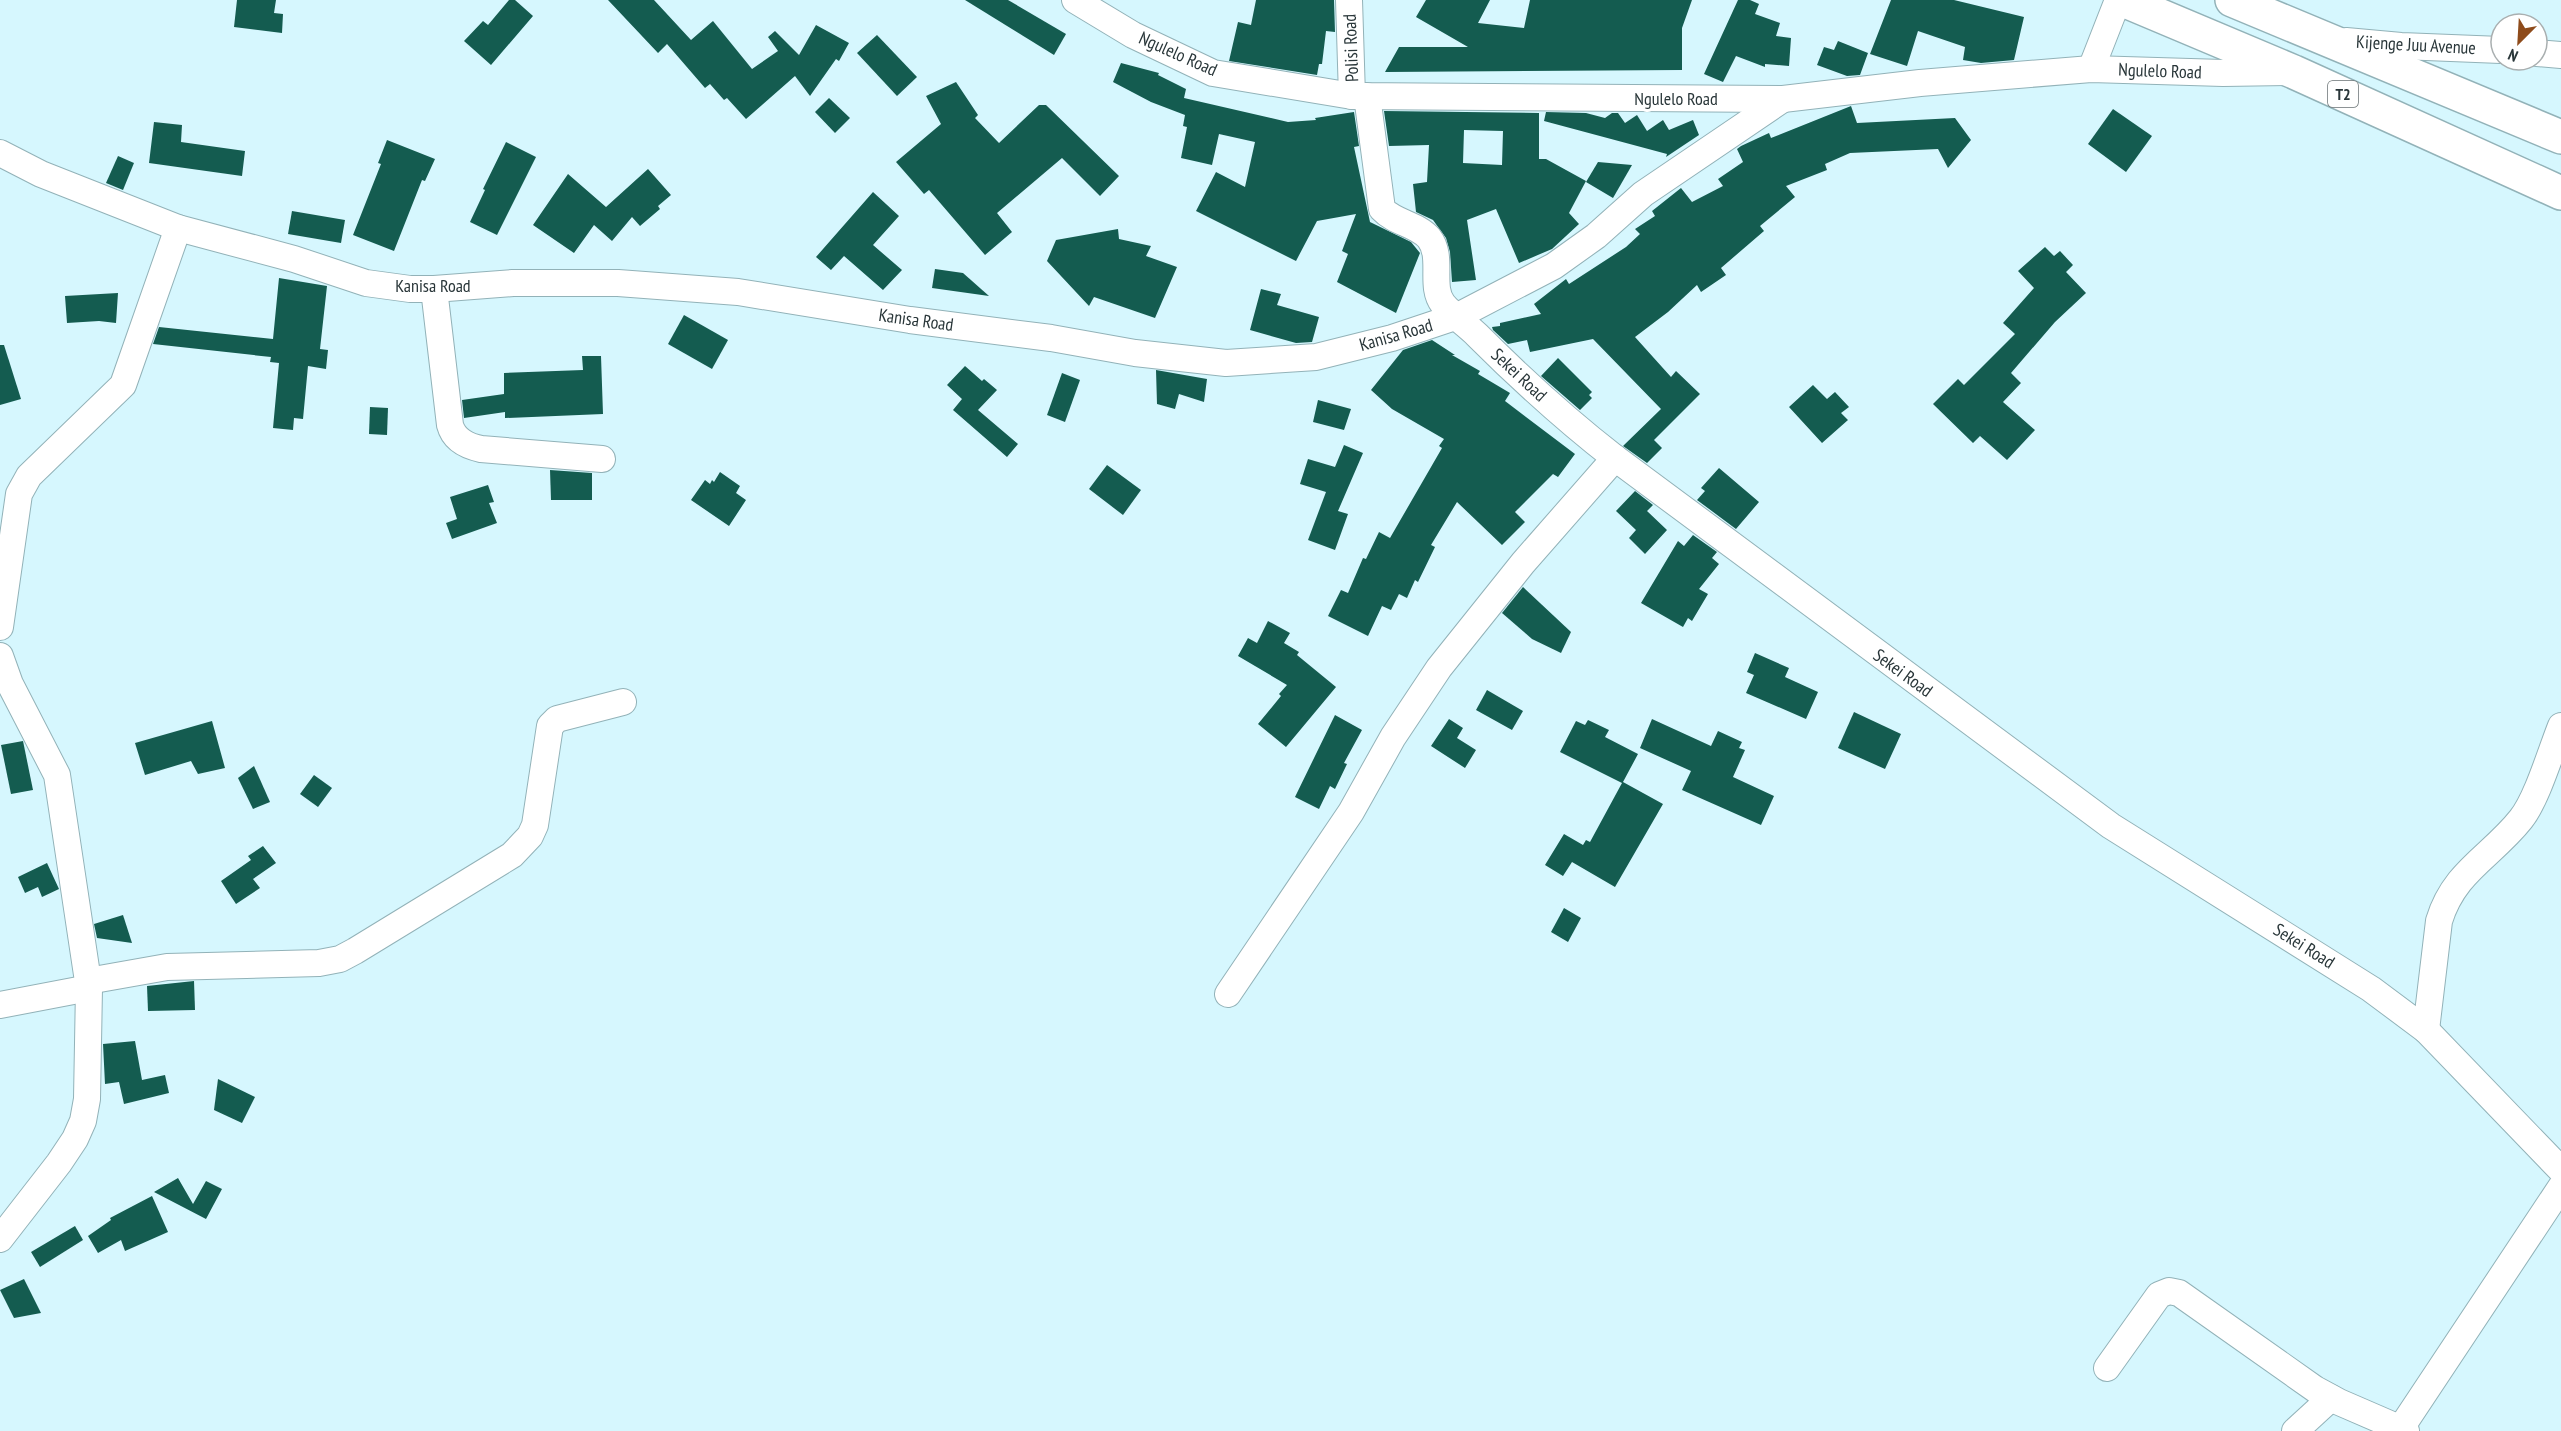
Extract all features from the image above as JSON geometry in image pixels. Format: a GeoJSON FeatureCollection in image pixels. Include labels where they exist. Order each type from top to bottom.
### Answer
{"type":"FeatureCollection","features":[{"type":"Feature","properties":{"kind":"highway","name":"T2"},"geometry":{"type":"LineString","coordinates":[[2123,0],[2294,72],[2561,193]]}},
{"type":"Feature","properties":{"kind":"highway"},"geometry":{"type":"LineString","coordinates":[[2232,0],[2561,137]]}},
{"type":"Feature","properties":{"kind":"street","name":"Ngulelo Road"},"geometry":{"type":"LineString","coordinates":[[1075,0],[1133,35],[1213,73],[1359,96],[1783,99],[1920,83],[2091,69],[2223,73],[2294,72]]}},
{"type":"Feature","properties":{"kind":"street","name":"Polisi Road"},"geometry":{"type":"LineString","coordinates":[[1349,0],[1359,96]]}},
{"type":"Feature","properties":{"kind":"street"},"geometry":{"type":"LineString","coordinates":[[2091,69],[2118,0]]}},
{"type":"Feature","properties":{"kind":"street","name":"Kijenge Juu Avenue"},"geometry":{"type":"LineString","coordinates":[[2330,39],[2401,46],[2489,50]]}},
{"type":"Feature","properties":{"kind":"street","name":"Sekei Road"},"geometry":{"type":"LineString","coordinates":[[1359,96],[1382,209],[1391,217],[1420,231],[1430,240],[1436,261],[1437,295],[1444,306],[1458,316],[1521,379],[1616,458],[2111,826],[2372,989],[2426,1030],[2533,1138],[2561,1170]]}},
{"type":"Feature","properties":{"kind":"street","name":"Kanisa Road"},"geometry":{"type":"LineString","coordinates":[[0,153],[42,174],[178,228],[294,259],[366,283],[410,289],[434,289],[513,283],[618,283],[738,292],[910,320],[1052,338],[1135,353],[1226,363],[1316,357],[1392,338],[1458,316],[1554,266],[1596,236],[1643,194],[1783,99]]}},
{"type":"Feature","properties":{"kind":"street"},"geometry":{"type":"LineString","coordinates":[[0,627],[10,494],[123,385],[178,228]]}},
{"type":"Feature","properties":{"kind":"street"},"geometry":{"type":"LineString","coordinates":[[434,289],[450,425],[455,436],[466,444],[482,449],[602,459]]}},
{"type":"Feature","properties":{"kind":"street"},"geometry":{"type":"LineString","coordinates":[[1228,994],[1352,812],[1393,737],[1439,668],[1523,562],[1616,458]]}},
{"type":"Feature","properties":{"kind":"street"},"geometry":{"type":"LineString","coordinates":[[0,656],[10,684],[57,775],[88,984],[87,1099],[83,1121],[75,1139],[59,1163],[0,1239]]}},
{"type":"Feature","properties":{"kind":"street"},"geometry":{"type":"LineString","coordinates":[[0,1005],[167,967],[319,963],[340,959],[512,855],[522,846],[535,825],[550,726],[557,719],[622,702]]}},
{"type":"Feature","properties":{"kind":"street"},"geometry":{"type":"LineString","coordinates":[[2426,1030],[2439,921],[2444,904],[2452,888],[2522,817],[2554,763],[2561,726]]}},
{"type":"Feature","properties":{"kind":"street"},"geometry":{"type":"LineString","coordinates":[[2107,1368],[2159,1295],[2169,1291],[2179,1293],[2315,1389],[2403,1430],[2561,1187]]}},
{"type":"Feature","properties":{"kind":"street"},"geometry":{"type":"LineString","coordinates":[[2295,1431],[2331,1398]]}},
{"type":"Feature","properties":{"kind":"building"},"geometry":{"type":"Polygon","coordinates":[[[237,0],[276,0],[274,13],[283,14],[282,33],[234,27],[237,0]]]}},
{"type":"Feature","properties":{"kind":"building"},"geometry":{"type":"Polygon","coordinates":[[[509,0],[515,0],[533,16],[491,65],[464,41],[483,21],[488,25],[509,0]]]}},
{"type":"Feature","properties":{"kind":"building"},"geometry":{"type":"Polygon","coordinates":[[[608,0],[654,0],[691,40],[713,21],[752,69],[778,51],[768,37],[775,31],[799,55],[816,25],[849,43],[839,61],[836,59],[810,96],[795,76],[746,119],[727,98],[724,100],[710,84],[705,88],[667,44],[658,53],[608,0]]]}},
{"type":"Feature","properties":{"kind":"building"},"geometry":{"type":"Polygon","coordinates":[[[965,0],[1008,0],[1066,34],[1054,55],[965,0]]]}},
{"type":"Feature","properties":{"kind":"building"},"geometry":{"type":"Polygon","coordinates":[[[1256,0],[1334,0],[1335,32],[1326,31],[1322,64],[1319,64],[1317,75],[1229,61],[1238,22],[1251,25],[1256,0]]]}},
{"type":"Feature","properties":{"kind":"building"},"geometry":{"type":"Polygon","coordinates":[[[1426,0],[1490,0],[1478,23],[1524,28],[1530,0],[1692,0],[1682,28],[1682,70],[1385,72],[1399,47],[1468,47],[1416,17],[1426,0]]]}},
{"type":"Feature","properties":{"kind":"building"},"geometry":{"type":"Polygon","coordinates":[[[1738,0],[1750,0],[1759,4],[1755,14],[1780,23],[1776,36],[1791,38],[1789,66],[1765,64],[1765,67],[1736,56],[1723,82],[1704,74],[1738,0]]]}},
{"type":"Feature","properties":{"kind":"building"},"geometry":{"type":"Polygon","coordinates":[[[1891,0],[1954,0],[2024,17],[2014,60],[1981,63],[1963,60],[1965,47],[1918,31],[1907,66],[1870,54],[1891,0]]]}},
{"type":"Feature","properties":{"kind":"building"},"geometry":{"type":"Polygon","coordinates":[[[877,35],[917,77],[897,96],[857,53],[877,35]]]}},
{"type":"Feature","properties":{"kind":"building"},"geometry":{"type":"Polygon","coordinates":[[[1838,41],[1868,53],[1860,75],[1847,76],[1817,65],[1824,47],[1834,50],[1838,41]]]}},
{"type":"Feature","properties":{"kind":"building"},"geometry":{"type":"Polygon","coordinates":[[[1121,63],[1159,73],[1158,75],[1186,89],[1184,98],[1288,122],[1316,120],[1315,118],[1354,112],[1359,146],[1354,147],[1370,222],[1411,242],[1420,253],[1396,313],[1337,282],[1348,254],[1342,251],[1356,214],[1317,221],[1296,261],[1196,211],[1216,172],[1245,187],[1255,142],[1219,134],[1212,165],[1181,158],[1187,127],[1183,126],[1185,115],[1151,102],[1113,82],[1121,63]]]}},
{"type":"Feature","properties":{"kind":"building"},"geometry":{"type":"Polygon","coordinates":[[[956,82],[978,115],[975,118],[999,143],[1039,105],[1046,105],[1119,176],[1100,196],[1062,158],[997,213],[1012,232],[985,255],[929,190],[924,194],[896,162],[941,124],[926,96],[956,82]]]}},
{"type":"Feature","properties":{"kind":"building"},"geometry":{"type":"Polygon","coordinates":[[[829,98],[850,118],[835,133],[815,112],[829,98]]]}},
{"type":"Feature","properties":{"kind":"building"},"geometry":{"type":"Polygon","coordinates":[[[1851,106],[1857,123],[1955,118],[1971,140],[1948,168],[1938,149],[1850,153],[1825,164],[1827,170],[1786,186],[1795,197],[1760,226],[1764,231],[1721,268],[1726,275],[1701,292],[1697,285],[1668,312],[1635,337],[1671,377],[1676,371],[1700,394],[1654,440],[1662,448],[1647,463],[1623,446],[1661,409],[1593,339],[1530,352],[1527,340],[1508,344],[1493,330],[1492,327],[1500,326],[1500,323],[1541,314],[1534,304],[1566,279],[1569,284],[1626,247],[1640,234],[1635,229],[1655,216],[1652,211],[1681,188],[1692,202],[1723,186],[1718,179],[1743,162],[1737,149],[1741,146],[1769,133],[1771,138],[1851,106]]]}},
{"type":"Feature","properties":{"kind":"building"},"geometry":{"type":"Polygon","coordinates":[[[2113,109],[2152,136],[2126,172],[2088,144],[2113,109]]]}},
{"type":"Feature","properties":{"kind":"building"},"geometry":{"type":"Polygon","coordinates":[[[1384,111],[1539,113],[1539,159],[1546,159],[1586,181],[1569,213],[1579,224],[1552,249],[1519,263],[1496,209],[1467,220],[1476,280],[1452,282],[1450,252],[1446,238],[1433,220],[1416,212],[1413,184],[1427,182],[1429,145],[1389,146],[1384,111]],[[1464,130],[1463,163],[1502,165],[1503,131],[1464,130]]]}},
{"type":"Feature","properties":{"kind":"building"},"geometry":{"type":"Polygon","coordinates":[[[1546,112],[1586,113],[1605,118],[1612,113],[1618,113],[1625,123],[1637,115],[1647,131],[1663,120],[1669,130],[1693,120],[1699,135],[1666,157],[1667,154],[1544,121],[1546,112]]]}},
{"type":"Feature","properties":{"kind":"building"},"geometry":{"type":"Polygon","coordinates":[[[154,122],[182,125],[181,142],[245,151],[242,176],[149,163],[154,122]]]}},
{"type":"Feature","properties":{"kind":"building"},"geometry":{"type":"Polygon","coordinates":[[[387,140],[435,159],[425,181],[422,180],[394,251],[353,235],[381,164],[378,163],[387,140]]]}},
{"type":"Feature","properties":{"kind":"building"},"geometry":{"type":"Polygon","coordinates":[[[506,142],[536,157],[497,235],[470,222],[506,142]]]}},
{"type":"Feature","properties":{"kind":"building"},"geometry":{"type":"Polygon","coordinates":[[[118,156],[134,163],[123,190],[106,183],[118,156]]]}},
{"type":"Feature","properties":{"kind":"building"},"geometry":{"type":"Polygon","coordinates":[[[1598,162],[1632,165],[1613,198],[1586,182],[1598,162]]]}},
{"type":"Feature","properties":{"kind":"building"},"geometry":{"type":"Polygon","coordinates":[[[648,169],[671,195],[658,206],[660,209],[640,226],[632,217],[612,241],[594,225],[574,253],[533,225],[568,174],[606,207],[648,169]]]}},
{"type":"Feature","properties":{"kind":"building"},"geometry":{"type":"Polygon","coordinates":[[[873,192],[899,216],[873,245],[902,270],[883,290],[844,256],[831,270],[816,257],[873,192]]]}},
{"type":"Feature","properties":{"kind":"building"},"geometry":{"type":"Polygon","coordinates":[[[292,211],[345,220],[341,243],[288,234],[292,211]]]}},
{"type":"Feature","properties":{"kind":"building"},"geometry":{"type":"Polygon","coordinates":[[[1118,229],[1119,239],[1151,246],[1146,256],[1177,267],[1155,318],[1094,297],[1089,306],[1047,261],[1056,240],[1118,229]]]}},
{"type":"Feature","properties":{"kind":"building"},"geometry":{"type":"Polygon","coordinates":[[[2045,247],[2054,256],[2060,251],[2073,265],[2066,272],[2086,293],[2055,322],[2011,373],[2021,383],[2003,402],[2035,430],[2007,460],[1980,436],[1973,443],[1933,404],[1958,379],[1964,385],[2015,334],[2003,323],[2034,288],[2018,271],[2045,247]]]}},
{"type":"Feature","properties":{"kind":"building"},"geometry":{"type":"Polygon","coordinates":[[[935,269],[963,273],[989,296],[932,288],[935,269]]]}},
{"type":"Feature","properties":{"kind":"building"},"geometry":{"type":"Polygon","coordinates":[[[279,278],[327,286],[320,349],[328,350],[326,369],[308,366],[303,419],[294,418],[293,430],[273,428],[279,363],[270,362],[271,357],[153,344],[159,327],[273,339],[279,278]]]}},
{"type":"Feature","properties":{"kind":"building"},"geometry":{"type":"Polygon","coordinates":[[[1261,289],[1281,294],[1277,305],[1319,317],[1312,342],[1296,343],[1250,330],[1261,289]]]}},
{"type":"Feature","properties":{"kind":"building"},"geometry":{"type":"Polygon","coordinates":[[[118,293],[116,323],[99,321],[67,323],[65,296],[118,293]]]}},
{"type":"Feature","properties":{"kind":"building"},"geometry":{"type":"Polygon","coordinates":[[[684,315],[728,340],[712,369],[668,344],[684,315]]]}},
{"type":"Feature","properties":{"kind":"building"},"geometry":{"type":"Polygon","coordinates":[[[1432,340],[1480,371],[1478,374],[1510,393],[1505,401],[1575,454],[1558,477],[1553,474],[1515,512],[1525,522],[1502,545],[1457,502],[1431,545],[1435,547],[1418,582],[1415,580],[1407,598],[1399,594],[1391,610],[1382,606],[1368,636],[1328,616],[1341,590],[1348,593],[1363,558],[1366,559],[1379,532],[1390,538],[1442,448],[1439,446],[1444,439],[1392,409],[1371,390],[1403,350],[1432,340]]]}},
{"type":"Feature","properties":{"kind":"building"},"geometry":{"type":"Polygon","coordinates":[[[0,345],[4,345],[21,399],[0,405],[0,345]]]}},
{"type":"Feature","properties":{"kind":"building"},"geometry":{"type":"Polygon","coordinates":[[[582,356],[601,356],[603,414],[505,418],[505,412],[464,418],[462,400],[504,394],[504,373],[583,370],[582,356]]]}},
{"type":"Feature","properties":{"kind":"building"},"geometry":{"type":"Polygon","coordinates":[[[1558,358],[1592,392],[1589,395],[1592,398],[1580,410],[1541,376],[1558,358]]]}},
{"type":"Feature","properties":{"kind":"building"},"geometry":{"type":"Polygon","coordinates":[[[965,366],[997,390],[978,410],[1018,444],[1007,457],[953,410],[962,399],[947,385],[965,366]]]}},
{"type":"Feature","properties":{"kind":"building"},"geometry":{"type":"Polygon","coordinates":[[[1156,370],[1207,379],[1204,402],[1179,394],[1175,409],[1157,404],[1156,370]]]}},
{"type":"Feature","properties":{"kind":"building"},"geometry":{"type":"Polygon","coordinates":[[[1062,373],[1080,380],[1065,422],[1047,415],[1062,373]]]}},
{"type":"Feature","properties":{"kind":"building"},"geometry":{"type":"Polygon","coordinates":[[[1813,385],[1827,399],[1835,392],[1849,407],[1841,413],[1848,420],[1822,443],[1789,407],[1813,385]]]}},
{"type":"Feature","properties":{"kind":"building"},"geometry":{"type":"Polygon","coordinates":[[[1318,400],[1351,409],[1344,430],[1313,422],[1318,400]]]}},
{"type":"Feature","properties":{"kind":"building"},"geometry":{"type":"Polygon","coordinates":[[[370,407],[388,408],[387,435],[369,434],[370,407]]]}},
{"type":"Feature","properties":{"kind":"building"},"geometry":{"type":"Polygon","coordinates":[[[1344,445],[1363,453],[1338,511],[1348,514],[1335,550],[1308,540],[1326,492],[1300,484],[1308,459],[1335,467],[1344,445]]]}},
{"type":"Feature","properties":{"kind":"building"},"geometry":{"type":"Polygon","coordinates":[[[1107,465],[1141,490],[1123,515],[1089,489],[1107,465]]]}},
{"type":"Feature","properties":{"kind":"building"},"geometry":{"type":"Polygon","coordinates":[[[1719,468],[1759,502],[1736,529],[1697,500],[1705,491],[1701,488],[1719,468]]]}},
{"type":"Feature","properties":{"kind":"building"},"geometry":{"type":"Polygon","coordinates":[[[550,470],[592,473],[592,500],[551,500],[550,470]]]}},
{"type":"Feature","properties":{"kind":"building"},"geometry":{"type":"Polygon","coordinates":[[[720,472],[740,486],[736,493],[746,500],[729,526],[691,500],[705,480],[710,484],[712,480],[714,482],[720,472]]]}},
{"type":"Feature","properties":{"kind":"building"},"geometry":{"type":"Polygon","coordinates":[[[488,485],[494,502],[489,503],[497,523],[452,539],[446,523],[457,519],[450,497],[488,485]]]}},
{"type":"Feature","properties":{"kind":"building"},"geometry":{"type":"Polygon","coordinates":[[[1635,491],[1653,505],[1647,511],[1667,530],[1645,554],[1629,538],[1636,530],[1616,511],[1635,491]]]}},
{"type":"Feature","properties":{"kind":"building"},"geometry":{"type":"Polygon","coordinates":[[[1693,535],[1717,552],[1712,558],[1719,564],[1699,589],[1708,594],[1692,621],[1688,618],[1683,627],[1641,603],[1678,541],[1684,546],[1693,535]]]}},
{"type":"Feature","properties":{"kind":"building"},"geometry":{"type":"Polygon","coordinates":[[[1523,587],[1571,632],[1561,653],[1532,639],[1502,613],[1523,587]]]}},
{"type":"Feature","properties":{"kind":"building"},"geometry":{"type":"Polygon","coordinates":[[[1268,621],[1290,633],[1284,643],[1299,652],[1297,655],[1336,687],[1286,747],[1258,724],[1287,685],[1238,656],[1248,638],[1257,643],[1268,621]]]}},
{"type":"Feature","properties":{"kind":"building"},"geometry":{"type":"Polygon","coordinates":[[[1755,653],[1789,668],[1785,677],[1818,692],[1806,719],[1746,693],[1754,675],[1747,672],[1755,653]]]}},
{"type":"Feature","properties":{"kind":"building"},"geometry":{"type":"Polygon","coordinates":[[[1487,690],[1523,711],[1512,730],[1476,710],[1487,690]]]}},
{"type":"Feature","properties":{"kind":"building"},"geometry":{"type":"Polygon","coordinates":[[[1854,712],[1901,734],[1885,769],[1838,748],[1854,712]]]}},
{"type":"Feature","properties":{"kind":"building"},"geometry":{"type":"Polygon","coordinates":[[[1335,715],[1362,730],[1344,763],[1347,764],[1335,789],[1330,786],[1319,809],[1295,797],[1335,715]]]}},
{"type":"Feature","properties":{"kind":"building"},"geometry":{"type":"Polygon","coordinates":[[[1449,719],[1463,728],[1457,738],[1476,750],[1465,768],[1431,746],[1449,719]]]}},
{"type":"Feature","properties":{"kind":"building"},"geometry":{"type":"Polygon","coordinates":[[[1652,719],[1711,746],[1718,731],[1742,742],[1739,748],[1745,750],[1733,777],[1774,796],[1761,825],[1682,790],[1691,771],[1640,748],[1652,719]]]}},
{"type":"Feature","properties":{"kind":"building"},"geometry":{"type":"Polygon","coordinates":[[[1588,720],[1609,730],[1605,737],[1638,754],[1623,782],[1663,804],[1615,887],[1572,862],[1563,876],[1545,865],[1564,834],[1583,845],[1586,840],[1590,842],[1622,783],[1560,752],[1576,721],[1585,725],[1588,720]]]}},
{"type":"Feature","properties":{"kind":"building"},"geometry":{"type":"Polygon","coordinates":[[[212,721],[225,768],[198,774],[191,761],[145,775],[135,743],[212,721]]]}},
{"type":"Feature","properties":{"kind":"building"},"geometry":{"type":"Polygon","coordinates":[[[23,741],[33,790],[11,794],[1,745],[23,741]]]}},
{"type":"Feature","properties":{"kind":"building"},"geometry":{"type":"Polygon","coordinates":[[[254,766],[270,802],[253,809],[238,778],[254,766]]]}},
{"type":"Feature","properties":{"kind":"building"},"geometry":{"type":"Polygon","coordinates":[[[314,775],[332,788],[318,807],[300,794],[314,775]]]}},
{"type":"Feature","properties":{"kind":"building"},"geometry":{"type":"Polygon","coordinates":[[[263,846],[276,863],[253,879],[260,888],[236,904],[221,881],[251,860],[248,856],[263,846]]]}},
{"type":"Feature","properties":{"kind":"building"},"geometry":{"type":"Polygon","coordinates":[[[47,863],[59,889],[42,897],[38,887],[25,893],[18,877],[47,863]]]}},
{"type":"Feature","properties":{"kind":"building"},"geometry":{"type":"Polygon","coordinates":[[[1564,908],[1581,918],[1568,942],[1551,932],[1564,908]]]}},
{"type":"Feature","properties":{"kind":"building"},"geometry":{"type":"Polygon","coordinates":[[[123,915],[132,943],[97,938],[94,924],[123,915]]]}},
{"type":"Feature","properties":{"kind":"building"},"geometry":{"type":"Polygon","coordinates":[[[194,981],[195,1010],[148,1011],[147,986],[194,981]]]}},
{"type":"Feature","properties":{"kind":"building"},"geometry":{"type":"Polygon","coordinates":[[[135,1041],[142,1080],[165,1075],[169,1093],[124,1104],[119,1082],[105,1084],[103,1044],[135,1041]]]}},
{"type":"Feature","properties":{"kind":"building"},"geometry":{"type":"Polygon","coordinates":[[[218,1079],[255,1097],[242,1123],[214,1110],[218,1079]]]}},
{"type":"Feature","properties":{"kind":"building"},"geometry":{"type":"Polygon","coordinates":[[[178,1178],[193,1204],[206,1181],[222,1189],[206,1219],[154,1192],[178,1178]]]}},
{"type":"Feature","properties":{"kind":"building"},"geometry":{"type":"Polygon","coordinates":[[[152,1196],[168,1232],[125,1251],[121,1240],[98,1253],[88,1236],[111,1220],[110,1218],[152,1196]]]}},
{"type":"Feature","properties":{"kind":"building"},"geometry":{"type":"Polygon","coordinates":[[[75,1226],[83,1240],[40,1267],[31,1252],[75,1226]]]}},
{"type":"Feature","properties":{"kind":"building"},"geometry":{"type":"Polygon","coordinates":[[[24,1279],[41,1313],[14,1318],[0,1290],[24,1279]]]}}]}
